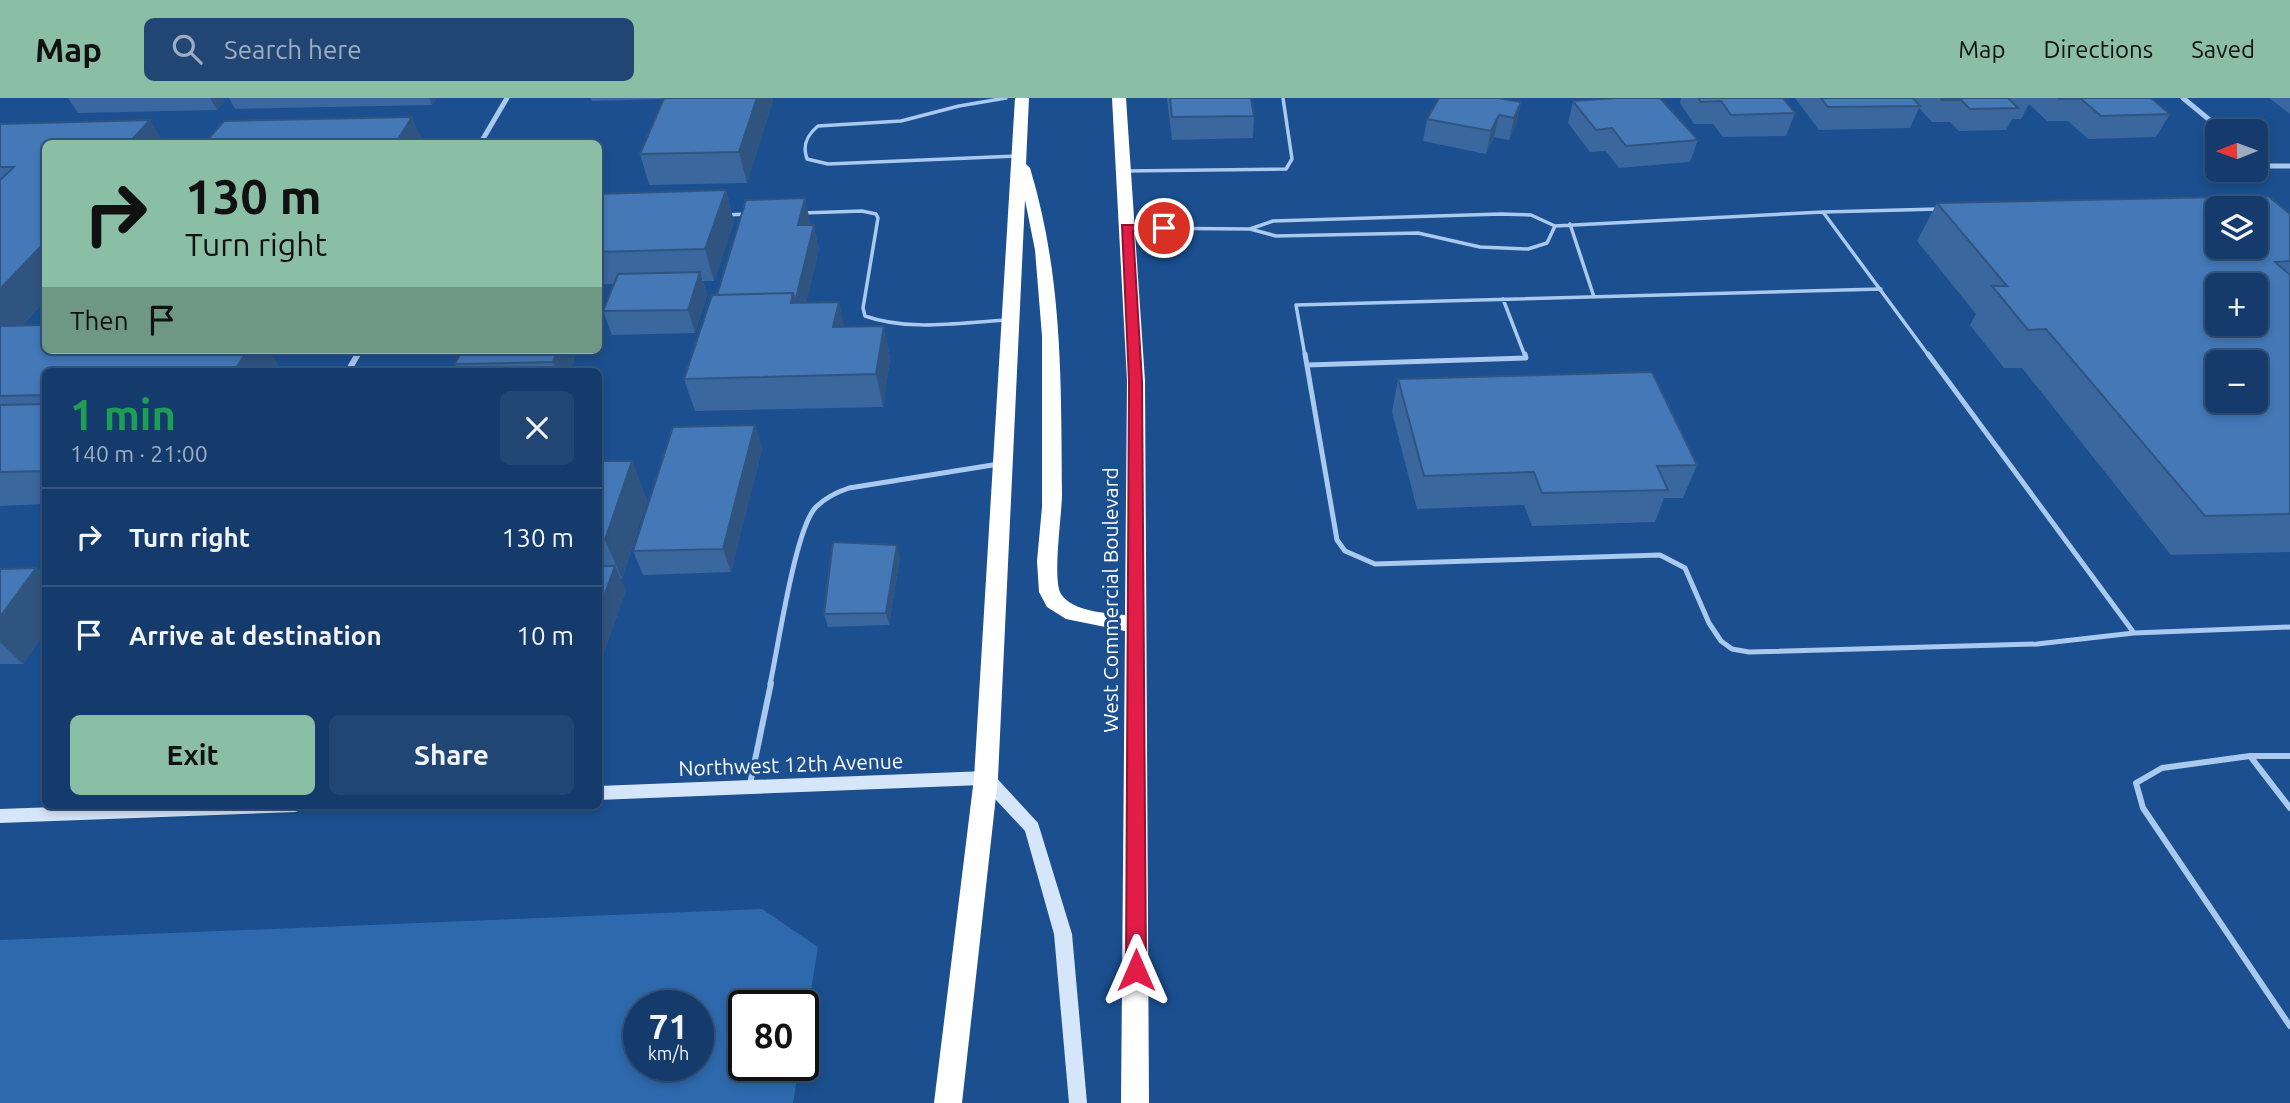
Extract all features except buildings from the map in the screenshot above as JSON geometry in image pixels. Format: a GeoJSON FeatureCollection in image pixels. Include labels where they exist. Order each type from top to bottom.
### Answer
{"type":"FeatureCollection","features":[{"type":"Feature","properties":{"kind":"highway"},"geometry":{"type":"LineString","coordinates":[[948,1103],[986,778],[1022,98]]}},
{"type":"Feature","properties":{"kind":"highway","name":"West Commercial Boulevard"},"geometry":{"type":"LineString","coordinates":[[1119,98],[1136,381],[1135,1103]]}},
{"type":"Feature","properties":{"kind":"highway"},"geometry":{"type":"LineString","coordinates":[[1019,156],[1034,199],[1043,253],[1051,344],[1052,516],[1049,592],[1052,602],[1065,610],[1092,618],[1136,624]]}},
{"type":"Feature","properties":{"kind":"street"},"geometry":{"type":"LineString","coordinates":[[482,140],[507,98]]}},
{"type":"Feature","properties":{"kind":"street"},"geometry":{"type":"LineString","coordinates":[[2183,98],[2208,119]]}},
{"type":"Feature","properties":{"kind":"street"},"geometry":{"type":"LineString","coordinates":[[2268,166],[2290,166]]}},
{"type":"Feature","properties":{"kind":"street"},"geometry":{"type":"LineString","coordinates":[[986,778],[1032,828],[1063,934],[1078,1103]]}},
{"type":"Feature","properties":{"kind":"street","name":"Northwest 12th Avenue"},"geometry":{"type":"LineString","coordinates":[[602,793],[986,778]]}},
{"type":"Feature","properties":{"kind":"street"},"geometry":{"type":"LineString","coordinates":[[0,816],[92,809]]}},
{"type":"Feature","properties":{"kind":"lane"},"geometry":{"type":"LineString","coordinates":[[1006,98],[959,106],[901,121],[818,125],[811,131],[804,153],[807,159],[828,164],[1019,156]]}},
{"type":"Feature","properties":{"kind":"lane"},"geometry":{"type":"LineString","coordinates":[[1123,171],[1286,169],[1293,159],[1283,98]]}},
{"type":"Feature","properties":{"kind":"lane"},"geometry":{"type":"LineString","coordinates":[[1250,229],[1273,221],[1501,214],[1531,215],[1555,226],[1823,212],[1947,209]]}},
{"type":"Feature","properties":{"kind":"lane"},"geometry":{"type":"LineString","coordinates":[[793,213],[862,211],[876,214],[878,218],[863,308],[866,316],[874,320],[896,323],[1012,320]]}},
{"type":"Feature","properties":{"kind":"lane"},"geometry":{"type":"LineString","coordinates":[[1823,212],[2134,633]]}},
{"type":"Feature","properties":{"kind":"lane"},"geometry":{"type":"LineString","coordinates":[[723,215],[751,214]]}},
{"type":"Feature","properties":{"kind":"lane"},"geometry":{"type":"LineString","coordinates":[[1570,224],[1594,297]]}},
{"type":"Feature","properties":{"kind":"lane"},"geometry":{"type":"LineString","coordinates":[[1126,228],[1250,229],[1276,236],[1418,233],[1480,247],[1528,248],[1547,243],[1555,226]]}},
{"type":"Feature","properties":{"kind":"lane"},"geometry":{"type":"LineString","coordinates":[[1881,289],[1296,305],[1337,540],[1345,551],[1375,564],[1660,555],[1685,568],[1709,623],[1721,641],[1732,649],[1749,652],[2037,644],[2134,633],[2290,626]]}},
{"type":"Feature","properties":{"kind":"lane"},"geometry":{"type":"LineString","coordinates":[[1307,365],[1527,358],[1503,299]]}},
{"type":"Feature","properties":{"kind":"lane"},"geometry":{"type":"LineString","coordinates":[[749,787],[801,534],[808,517],[826,499],[849,488],[1004,463]]}},
{"type":"Feature","properties":{"kind":"lane"},"geometry":{"type":"LineString","coordinates":[[2290,756],[2250,756],[2162,768],[2136,783],[2143,808],[2290,1026]]}},
{"type":"Feature","properties":{"kind":"lane"},"geometry":{"type":"LineString","coordinates":[[2250,756],[2290,808]]}},
{"type":"Feature","properties":{"kind":"shaded area"},"geometry":{"type":"Polygon","coordinates":[[[762,909],[818,947],[811,990],[728,990],[728,1081],[797,1081],[793,1103],[0,1103],[0,940],[762,909]]]}},
{"type":"Feature","properties":{"kind":"route"},"geometry":{"type":"LineString","coordinates":[[1136,970],[1136,381],[1126,228],[1164,228]]}}]}
